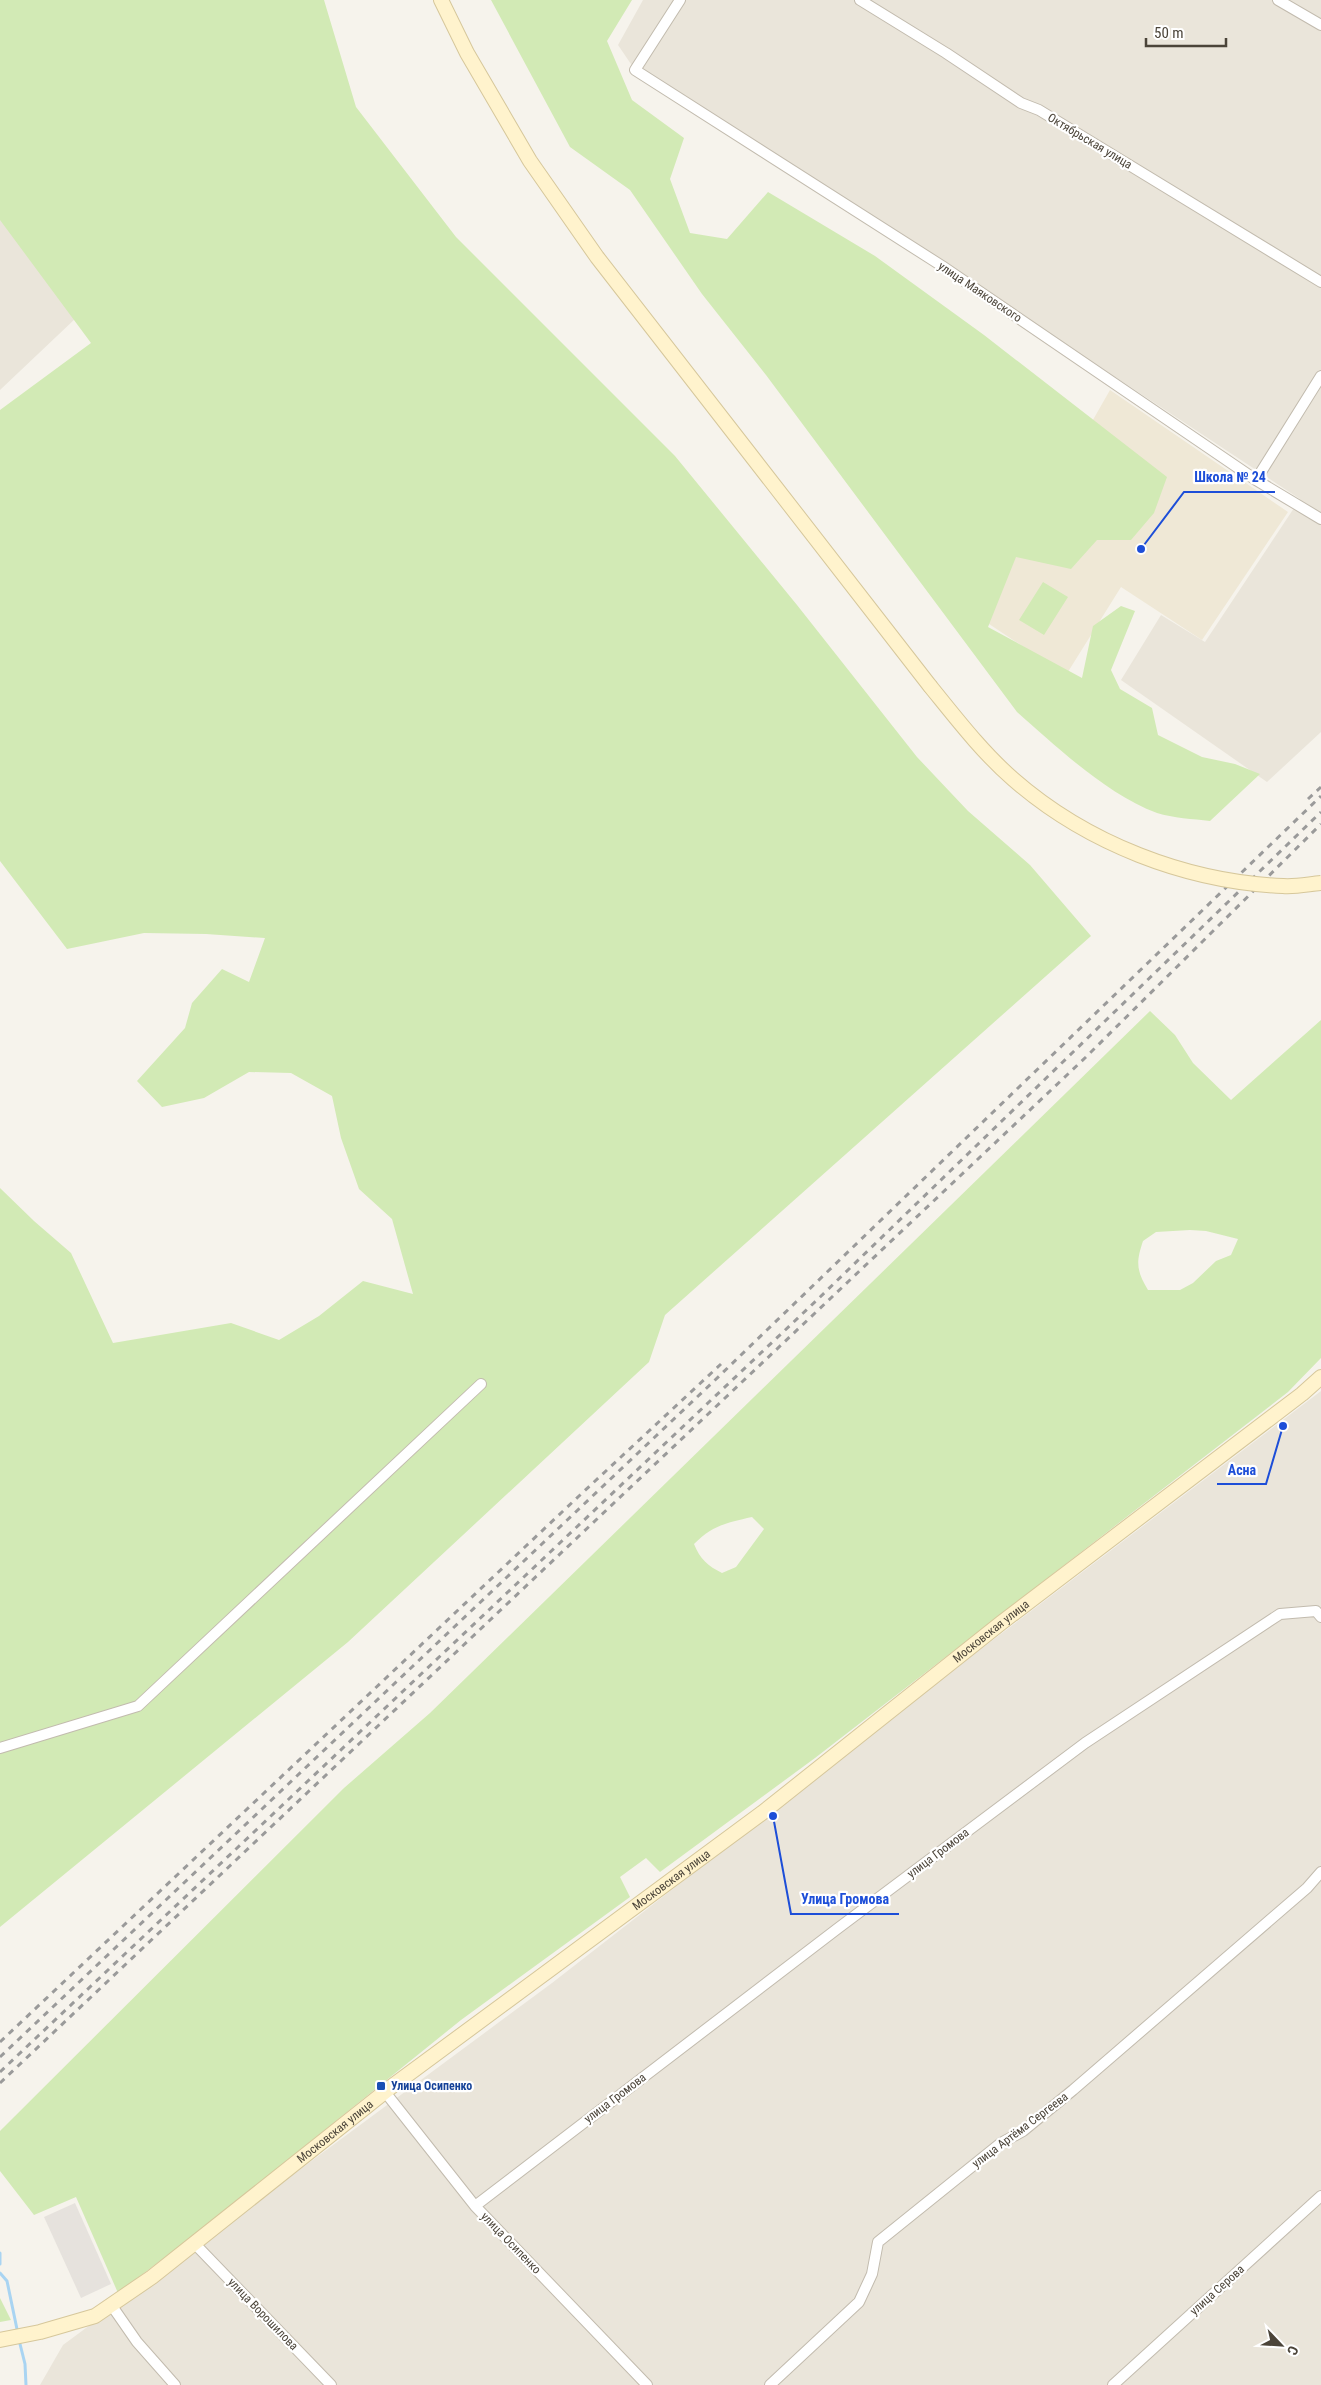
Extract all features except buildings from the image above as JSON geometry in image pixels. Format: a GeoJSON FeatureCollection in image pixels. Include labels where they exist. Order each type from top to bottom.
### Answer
{"type":"FeatureCollection","features":[{"type":"Feature","properties":{"kind":"street"},"geometry":{"type":"LineString","coordinates":[[441,0],[467,53],[530,160],[597,257],[976,743],[1013,780],[1054,810],[1089,832],[1124,849],[1199,874],[1284,886],[1321,883]]}},
{"type":"Feature","properties":{"kind":"street","name":"улица Маяковского"},"geometry":{"type":"LineString","coordinates":[[680,0],[635,70],[942,266],[1256,480],[1321,519]]}},
{"type":"Feature","properties":{"kind":"street","name":"Октябрьская улица"},"geometry":{"type":"LineString","coordinates":[[860,0],[946,53],[1021,103],[1039,110],[1321,282]]}},
{"type":"Feature","properties":{"kind":"street"},"geometry":{"type":"LineString","coordinates":[[1278,0],[1321,25]]}},
{"type":"Feature","properties":{"kind":"street"},"geometry":{"type":"LineString","coordinates":[[1256,480],[1321,376]]}},
{"type":"Feature","properties":{"kind":"street","name":"Московская улица"},"geometry":{"type":"LineString","coordinates":[[0,2340],[84,2320],[112,2306],[385,2092],[762,1813],[1001,1623],[1302,1394],[1321,1377]]}},
{"type":"Feature","properties":{"kind":"street"},"geometry":{"type":"LineString","coordinates":[[0,1748],[138,1706],[480,1384]]}},
{"type":"Feature","properties":{"kind":"street","name":"улица Громова"},"geometry":{"type":"LineString","coordinates":[[475,2206],[837,1929],[1086,1743],[1280,1614],[1316,1611],[1321,1617]]}},
{"type":"Feature","properties":{"kind":"street","name":"улица Артёма Сергеева"},"geometry":{"type":"LineString","coordinates":[[770,2385],[859,2302],[872,2274],[878,2242],[1001,2143],[1023,2131],[1073,2090],[1307,1888],[1321,1872]]}},
{"type":"Feature","properties":{"kind":"street","name":"улица Осипенко"},"geometry":{"type":"LineString","coordinates":[[385,2092],[475,2206],[647,2385]]}},
{"type":"Feature","properties":{"kind":"street","name":"улица Серова"},"geometry":{"type":"LineString","coordinates":[[1113,2385],[1321,2196]]}},
{"type":"Feature","properties":{"kind":"street","name":"улица Ворошилова"},"geometry":{"type":"LineString","coordinates":[[194,2243],[331,2385]]}},
{"type":"Feature","properties":{"kind":"street"},"geometry":{"type":"LineString","coordinates":[[112,2306],[137,2342],[175,2385]]}},
{"type":"Feature","properties":{"kind":"shaded area"},"geometry":{"type":"Polygon","coordinates":[[[643,0],[1321,0],[1321,732],[1267,782],[1121,680],[1161,615],[1205,642],[1300,499],[944,264],[635,70],[618,45],[643,0]]]}},
{"type":"Feature","properties":{"kind":"shaded area"},"geometry":{"type":"Polygon","coordinates":[[[0,218],[76,318],[0,390],[0,218]]]}},
{"type":"Feature","properties":{"kind":"shaded area"},"geometry":{"type":"Polygon","coordinates":[[[1110,390],[1288,512],[1202,640],[1121,587],[1066,675],[980,618],[1110,390]]]}},
{"type":"Feature","properties":{"kind":"shaded area"},"geometry":{"type":"Polygon","coordinates":[[[1321,1391],[1321,2385],[40,2385],[63,2345],[552,1983],[977,1652],[1321,1391]]]}},
{"type":"Feature","properties":{"kind":"shaded area"},"geometry":{"type":"Polygon","coordinates":[[[75,2203],[111,2284],[81,2298],[44,2217],[75,2203]]]}},
{"type":"Feature","properties":{"kind":"green space"},"geometry":{"type":"Polygon","coordinates":[[[0,0],[324,0],[356,107],[456,237],[675,456],[797,605],[917,757],[968,811],[1030,865],[1091,936],[665,1315],[649,1362],[348,1642],[0,1927],[0,1188],[71,1253],[113,1343],[231,1323],[279,1340],[319,1316],[363,1281],[413,1294],[392,1219],[359,1189],[341,1138],[332,1096],[291,1073],[249,1072],[204,1098],[162,1107],[137,1081],[185,1028],[192,1003],[222,969],[249,982],[265,938],[206,934],[144,933],[67,949],[0,861],[0,410],[91,343],[0,220],[0,0]]]}},
{"type":"Feature","properties":{"kind":"green space"},"geometry":{"type":"Polygon","coordinates":[[[491,0],[632,0],[607,41],[632,100],[684,138],[670,179],[690,233],[727,239],[768,192],[875,256],[984,335],[1167,477],[1154,513],[1131,540],[1097,540],[1071,569],[1016,557],[988,627],[1082,678],[1093,626],[1121,606],[1135,611],[1111,670],[1120,689],[1152,708],[1158,735],[1202,757],[1235,764],[1260,774],[1210,821],[1157,813],[1138,805],[1083,769],[1017,712],[766,375],[702,294],[630,190],[570,147],[491,0]]]}},
{"type":"Feature","properties":{"kind":"green space"},"geometry":{"type":"Polygon","coordinates":[[[1043,582],[1068,597],[1044,635],[1019,620],[1043,582]]]}},
{"type":"Feature","properties":{"kind":"green space"},"geometry":{"type":"Polygon","coordinates":[[[1150,1011],[1175,1035],[1193,1063],[1231,1100],[1321,1020],[1321,1358],[1288,1392],[815,1758],[660,1872],[646,1858],[620,1877],[630,1897],[461,2020],[203,2228],[118,2293],[76,2197],[34,2215],[0,2171],[0,2131],[344,1788],[430,1713],[1150,1011]],[[1206,1231],[1156,1232],[1143,1241],[1138,1266],[1148,1290],[1180,1290],[1193,1283],[1216,1261],[1231,1255],[1238,1239],[1206,1231]],[[752,1517],[720,1526],[707,1533],[694,1544],[702,1558],[722,1573],[736,1567],[764,1529],[752,1517]]]}},
{"type":"Feature","properties":{"kind":"green space"},"geometry":{"type":"Polygon","coordinates":[[[0,2298],[11,2320],[0,2322],[0,2298]]]}},
{"type":"Feature","properties":{"kind":"waterway"},"geometry":{"type":"LineString","coordinates":[[0,2253],[0,2264]]}},
{"type":"Feature","properties":{"kind":"waterway"},"geometry":{"type":"LineString","coordinates":[[0,2273],[7,2281],[18,2334]]}},
{"type":"Feature","properties":{"kind":"waterway"},"geometry":{"type":"LineString","coordinates":[[19,2340],[25,2364],[26,2385]]}},
{"type":"Feature","properties":{"kind":"railway"},"geometry":{"type":"LineString","coordinates":[[1308,799],[1321,787]]}},
{"type":"Feature","properties":{"kind":"railway"},"geometry":{"type":"LineString","coordinates":[[0,2057],[713,1382],[1321,796]]}},
{"type":"Feature","properties":{"kind":"railway"},"geometry":{"type":"LineString","coordinates":[[0,2072],[818,1299],[1321,812]]}},
{"type":"Feature","properties":{"kind":"railway"},"geometry":{"type":"LineString","coordinates":[[0,2083],[1086,1057],[1321,824]]}},
{"type":"Feature","properties":{"kind":"railway"},"geometry":{"type":"LineString","coordinates":[[0,2042],[721,1364]]}},
{"type":"Feature","properties":{"kind":"place","name":"Школа № 24"},"geometry":{"type":"Point","coordinates":[1141,549]}},
{"type":"Feature","properties":{"kind":"place","name":"Асна"},"geometry":{"type":"Point","coordinates":[1283,1426]}},
{"type":"Feature","properties":{"kind":"place","name":"Улица Громова"},"geometry":{"type":"Point","coordinates":[773,1816]}},
{"type":"Feature","properties":{"kind":"place","name":"Улица Осипенко"},"geometry":{"type":"Point","coordinates":[381,2086]}}]}
